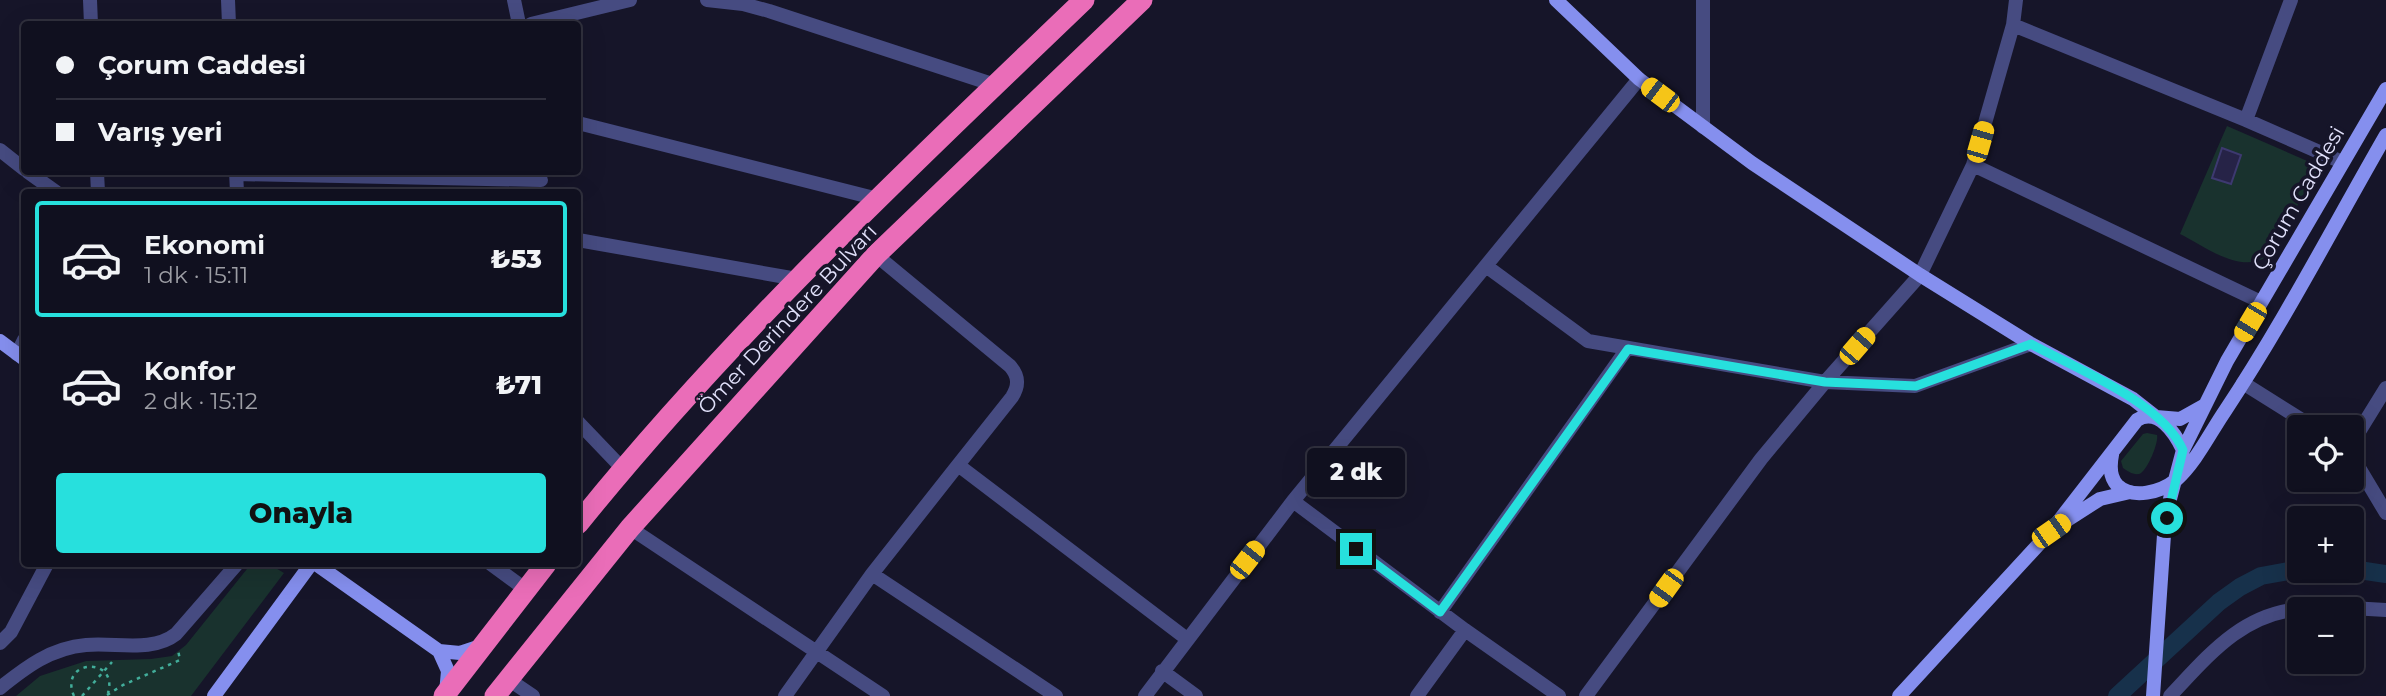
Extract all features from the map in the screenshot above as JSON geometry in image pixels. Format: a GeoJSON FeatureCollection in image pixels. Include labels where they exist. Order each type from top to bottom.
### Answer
{"type":"FeatureCollection","features":[{"type":"Feature","properties":{"kind":"highway","name":"Ömer Derindere Bulvarı"},"geometry":{"type":"LineString","coordinates":[[581,520],[622,468],[797,279],[1084,0]]}},
{"type":"Feature","properties":{"kind":"highway","name":"Ömer Derindere Bulvarı"},"geometry":{"type":"LineString","coordinates":[[502,688],[630,528],[876,256],[1142,0]]}},
{"type":"Feature","properties":{"kind":"highway"},"geometry":{"type":"LineString","coordinates":[[445,695],[543,567]]}},
{"type":"Feature","properties":{"kind":"street"},"geometry":{"type":"LineString","coordinates":[[90,0],[91,21]]}},
{"type":"Feature","properties":{"kind":"street"},"geometry":{"type":"LineString","coordinates":[[228,0],[229,21]]}},
{"type":"Feature","properties":{"kind":"street"},"geometry":{"type":"LineString","coordinates":[[514,0],[518,21]]}},
{"type":"Feature","properties":{"kind":"street"},"geometry":{"type":"LineString","coordinates":[[555,21],[579,18],[624,0]]}},
{"type":"Feature","properties":{"kind":"street"},"geometry":{"type":"LineString","coordinates":[[707,0],[743,2],[995,85]]}},
{"type":"Feature","properties":{"kind":"street"},"geometry":{"type":"LineString","coordinates":[[1556,0],[1639,79],[1752,163],[1920,275],[2031,344],[2133,399],[2176,435],[2183,450]]}},
{"type":"Feature","properties":{"kind":"street"},"geometry":{"type":"LineString","coordinates":[[1703,0],[1703,127]]}},
{"type":"Feature","properties":{"kind":"street"},"geometry":{"type":"LineString","coordinates":[[1586,696],[1761,459],[1920,275],[1973,165],[2012,25],[2016,0]]}},
{"type":"Feature","properties":{"kind":"street"},"geometry":{"type":"LineString","coordinates":[[2246,120],[2291,0]]}},
{"type":"Feature","properties":{"kind":"street"},"geometry":{"type":"LineString","coordinates":[[2012,25],[2343,162]]}},
{"type":"Feature","properties":{"kind":"street"},"geometry":{"type":"LineString","coordinates":[[1145,696],[1293,501],[1639,79]]}},
{"type":"Feature","properties":{"kind":"street","name":"Çorum Caddesi"},"geometry":{"type":"LineString","coordinates":[[2153,696],[2155,637],[2167,518],[2183,450],[2227,361],[2386,89]]}},
{"type":"Feature","properties":{"kind":"street"},"geometry":{"type":"LineString","coordinates":[[581,124],[878,200]]}},
{"type":"Feature","properties":{"kind":"street","name":"Çorum Caddesi"},"geometry":{"type":"LineString","coordinates":[[2175,480],[2190,463],[2243,383],[2386,135]]}},
{"type":"Feature","properties":{"kind":"street"},"geometry":{"type":"LineString","coordinates":[[0,150],[21,166]]}},
{"type":"Feature","properties":{"kind":"street"},"geometry":{"type":"LineString","coordinates":[[1973,165],[2262,302]]}},
{"type":"Feature","properties":{"kind":"street"},"geometry":{"type":"LineString","coordinates":[[33,175],[52,189]]}},
{"type":"Feature","properties":{"kind":"street"},"geometry":{"type":"LineString","coordinates":[[274,175],[461,185],[540,181]]}},
{"type":"Feature","properties":{"kind":"street"},"geometry":{"type":"LineString","coordinates":[[581,241],[797,279]]}},
{"type":"Feature","properties":{"kind":"street"},"geometry":{"type":"LineString","coordinates":[[785,696],[872,574],[1012,397],[1017,386],[1017,377],[1010,366],[876,256]]}},
{"type":"Feature","properties":{"kind":"street"},"geometry":{"type":"LineString","coordinates":[[1486,266],[1588,341],[1825,382],[1916,386],[2031,344]]}},
{"type":"Feature","properties":{"kind":"street"},"geometry":{"type":"LineString","coordinates":[[0,341],[21,357]]}},
{"type":"Feature","properties":{"kind":"street"},"geometry":{"type":"LineString","coordinates":[[1440,612],[1628,349]]}},
{"type":"Feature","properties":{"kind":"street"},"geometry":{"type":"LineString","coordinates":[[2243,383],[2294,415]]}},
{"type":"Feature","properties":{"kind":"street"},"geometry":{"type":"LineString","coordinates":[[2364,424],[2386,388]]}},
{"type":"Feature","properties":{"kind":"street"},"geometry":{"type":"LineString","coordinates":[[2133,399],[2137,420]]}},
{"type":"Feature","properties":{"kind":"street"},"geometry":{"type":"LineString","coordinates":[[1899,696],[2051,531],[2137,420],[2148,416],[2180,419],[2205,405]]}},
{"type":"Feature","properties":{"kind":"street"},"geometry":{"type":"LineString","coordinates":[[581,425],[622,468]]}},
{"type":"Feature","properties":{"kind":"street"},"geometry":{"type":"LineString","coordinates":[[2112,455],[2110,466],[2115,481],[2123,489],[2156,499],[2167,518]]}},
{"type":"Feature","properties":{"kind":"street"},"geometry":{"type":"LineString","coordinates":[[958,465],[1187,639]]}},
{"type":"Feature","properties":{"kind":"street"},"geometry":{"type":"LineString","coordinates":[[2364,476],[2386,513]]}},
{"type":"Feature","properties":{"kind":"street"},"geometry":{"type":"LineString","coordinates":[[2051,531],[2097,500],[2116,494],[2158,491],[2175,480]]}},
{"type":"Feature","properties":{"kind":"street"},"geometry":{"type":"LineString","coordinates":[[1293,501],[1465,631],[1559,696]]}},
{"type":"Feature","properties":{"kind":"street"},"geometry":{"type":"LineString","coordinates":[[630,528],[883,696]]}},
{"type":"Feature","properties":{"kind":"street"},"geometry":{"type":"LineString","coordinates":[[0,643],[11,632],[45,567]]}},
{"type":"Feature","properties":{"kind":"street"},"geometry":{"type":"LineString","coordinates":[[0,688],[35,660],[49,654],[85,645],[152,644],[171,638],[234,567]]}},
{"type":"Feature","properties":{"kind":"street"},"geometry":{"type":"LineString","coordinates":[[214,696],[309,567]]}},
{"type":"Feature","properties":{"kind":"street"},"geometry":{"type":"LineString","coordinates":[[320,567],[439,651],[460,653],[481,646]]}},
{"type":"Feature","properties":{"kind":"street"},"geometry":{"type":"LineString","coordinates":[[499,567],[525,589]]}},
{"type":"Feature","properties":{"kind":"street"},"geometry":{"type":"LineString","coordinates":[[872,574],[1055,696]]}},
{"type":"Feature","properties":{"kind":"street"},"geometry":{"type":"LineString","coordinates":[[2364,609],[2386,610]]}},
{"type":"Feature","properties":{"kind":"street"},"geometry":{"type":"LineString","coordinates":[[2170,696],[2230,635],[2250,622],[2287,612]]}},
{"type":"Feature","properties":{"kind":"street"},"geometry":{"type":"LineString","coordinates":[[1417,696],[1465,631]]}},
{"type":"Feature","properties":{"kind":"street"},"geometry":{"type":"LineString","coordinates":[[439,651],[448,671],[445,695]]}},
{"type":"Feature","properties":{"kind":"street"},"geometry":{"type":"LineString","coordinates":[[1162,671],[1196,696]]}},
{"type":"Feature","properties":{"kind":"street"},"geometry":{"type":"LineString","coordinates":[[502,688],[533,696]]}},
{"type":"Feature","properties":{"kind":"path"},"geometry":{"type":"LineString","coordinates":[[107,695],[180,660],[181,656],[171,638]]}},
{"type":"Feature","properties":{"kind":"path"},"geometry":{"type":"LineString","coordinates":[[82,696],[127,645]]}},
{"type":"Feature","properties":{"kind":"path"},"geometry":{"type":"LineString","coordinates":[[74,696],[72,678],[80,669],[92,666],[104,671],[109,682],[107,695]]}},
{"type":"Feature","properties":{"kind":"green space"},"geometry":{"type":"Polygon","coordinates":[[[2227,126],[2321,167],[2266,257],[2256,261],[2245,262],[2222,256],[2180,234],[2227,126]]]}},
{"type":"Feature","properties":{"kind":"green space"},"geometry":{"type":"Polygon","coordinates":[[[2143,434],[2157,435],[2154,450],[2142,472],[2132,473],[2123,468],[2121,461],[2143,434]]]}},
{"type":"Feature","properties":{"kind":"green space"},"geometry":{"type":"Polygon","coordinates":[[[249,567],[274,567],[284,573],[191,696],[16,696],[40,676],[86,661],[172,656],[186,645],[249,567]]]}},
{"type":"Feature","properties":{"kind":"building"},"geometry":{"type":"Polygon","coordinates":[[[2222,148],[2241,155],[2231,184],[2212,178],[2222,148]]]}},
{"type":"Feature","properties":{"kind":"waterway"},"geometry":{"type":"LineString","coordinates":[[2117,696],[2219,602],[2261,576],[2287,571]]}},
{"type":"Feature","properties":{"kind":"waterway"},"geometry":{"type":"LineString","coordinates":[[2364,571],[2386,574]]}},
{"type":"Feature","properties":{"kind":"route"},"geometry":{"type":"LineString","coordinates":[[1356,549],[1440,612],[1628,349],[1825,382],[1916,386],[2031,344],[2133,399],[2176,435],[2183,450],[2167,518]]}}]}
